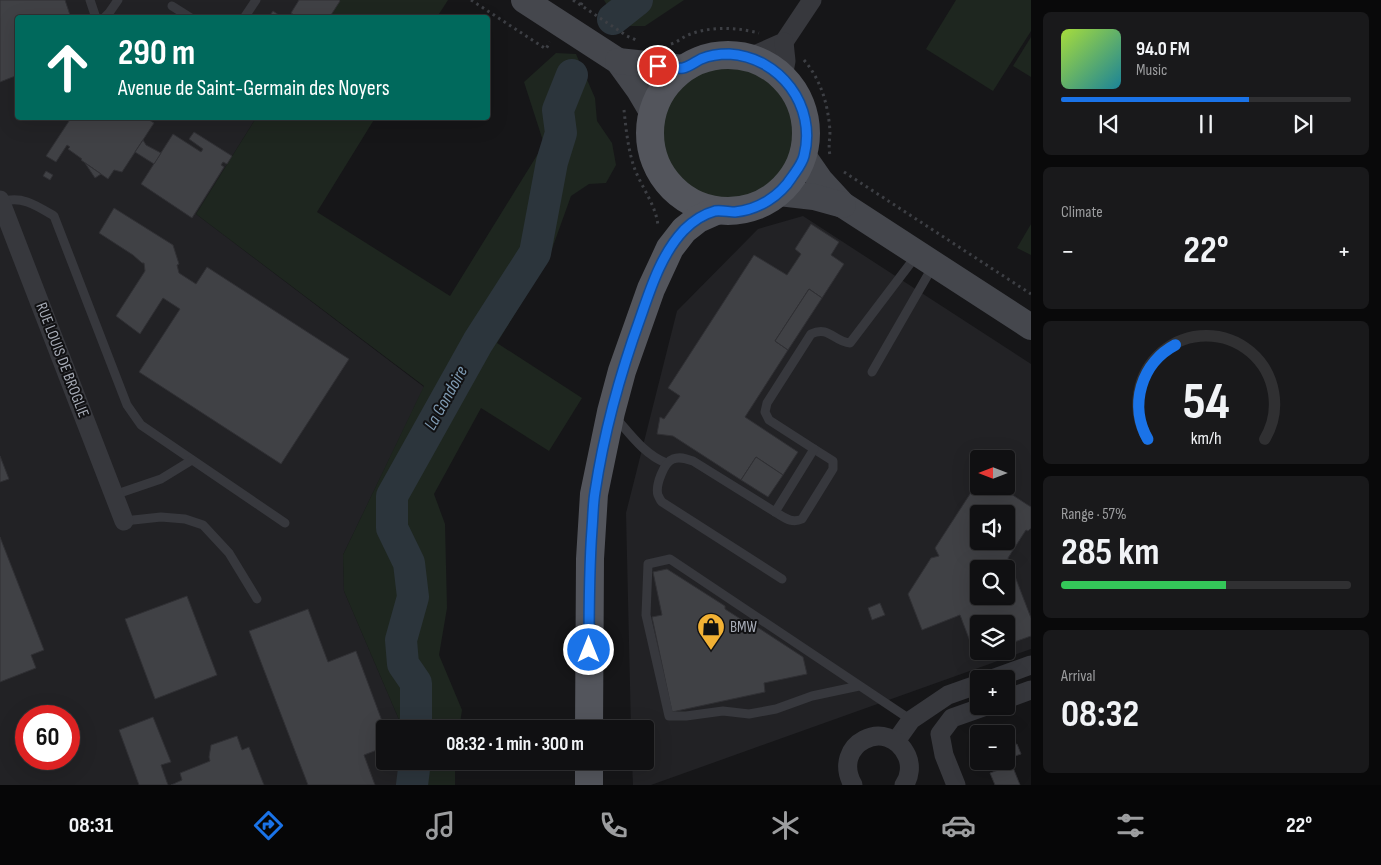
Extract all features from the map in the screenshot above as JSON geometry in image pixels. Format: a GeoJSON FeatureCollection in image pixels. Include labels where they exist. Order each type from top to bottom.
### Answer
{"type":"FeatureCollection","features":[{"type":"Feature","properties":{"kind":"main road"},"geometry":{"type":"LineString","coordinates":[[524,0],[618,61],[652,112]]}},
{"type":"Feature","properties":{"kind":"main road"},"geometry":{"type":"LineString","coordinates":[[589,720],[590,559],[594,494],[610,412],[622,370],[648,298],[670,248],[675,220],[675,204],[670,186],[656,164],[650,138],[652,112],[659,95],[670,80],[684,68],[704,58],[727,54],[750,57],[768,65],[783,77],[795,92],[803,108],[806,139],[804,158],[788,185],[779,193],[754,207],[735,212],[716,211],[691,202],[670,186]]}},
{"type":"Feature","properties":{"kind":"main road"},"geometry":{"type":"LineString","coordinates":[[618,61],[684,68]]}},
{"type":"Feature","properties":{"kind":"main road"},"geometry":{"type":"LineString","coordinates":[[804,158],[820,180],[843,205],[1031,327]]}},
{"type":"Feature","properties":{"kind":"main road"},"geometry":{"type":"LineString","coordinates":[[779,193],[814,197],[843,205]]}},
{"type":"Feature","properties":{"kind":"main road"},"geometry":{"type":"LineString","coordinates":[[670,248],[684,230],[698,219],[716,211]]}},
{"type":"Feature","properties":{"kind":"main road"},"geometry":{"type":"LineString","coordinates":[[589,770],[589,785]]}},
{"type":"Feature","properties":{"kind":"street"},"geometry":{"type":"LineString","coordinates":[[750,57],[784,42],[812,0]]}},
{"type":"Feature","properties":{"kind":"street"},"geometry":{"type":"LineString","coordinates":[[783,77],[786,61],[784,42]]}},
{"type":"Feature","properties":{"kind":"street","name":"RUE LOUIS DE BROGLIE"},"geometry":{"type":"LineString","coordinates":[[0,201],[124,521]]}},
{"type":"Feature","properties":{"kind":"street"},"geometry":{"type":"LineString","coordinates":[[1015,670],[1031,664]]}},
{"type":"Feature","properties":{"kind":"street"},"geometry":{"type":"LineString","coordinates":[[896,741],[911,720],[948,695],[970,687]]}},
{"type":"Feature","properties":{"kind":"street"},"geometry":{"type":"LineString","coordinates":[[1015,696],[1031,690]]}},
{"type":"Feature","properties":{"kind":"street"},"geometry":{"type":"LineString","coordinates":[[956,785],[944,755],[940,734],[952,718],[970,712]]}},
{"type":"Feature","properties":{"kind":"street"},"geometry":{"type":"LineString","coordinates":[[852,785],[847,768],[848,758],[852,750],[859,742],[877,736],[887,737],[896,741],[904,749],[910,770],[904,785]]}},
{"type":"Feature","properties":{"kind":"lane"},"geometry":{"type":"LineString","coordinates":[[90,0],[95,15]]}},
{"type":"Feature","properties":{"kind":"lane"},"geometry":{"type":"LineString","coordinates":[[107,15],[118,0]]}},
{"type":"Feature","properties":{"kind":"lane"},"geometry":{"type":"LineString","coordinates":[[246,15],[256,0]]}},
{"type":"Feature","properties":{"kind":"lane"},"geometry":{"type":"LineString","coordinates":[[172,6],[186,15]]}},
{"type":"Feature","properties":{"kind":"lane"},"geometry":{"type":"LineString","coordinates":[[0,201],[10,199],[30,202],[54,216],[127,405],[141,425],[285,523]]}},
{"type":"Feature","properties":{"kind":"lane"},"geometry":{"type":"LineString","coordinates":[[872,372],[926,259]]}},
{"type":"Feature","properties":{"kind":"lane"},"geometry":{"type":"LineString","coordinates":[[782,579],[662,502],[658,494],[658,486],[666,463],[673,459],[682,458],[693,461],[791,522],[802,520],[833,469],[833,461],[769,420],[765,412],[768,402],[811,334],[823,331],[843,343],[850,343],[926,259]]}},
{"type":"Feature","properties":{"kind":"lane"},"geometry":{"type":"LineString","coordinates":[[610,412],[644,449],[655,458],[666,463]]}},
{"type":"Feature","properties":{"kind":"lane"},"geometry":{"type":"LineString","coordinates":[[775,512],[814,449]]}},
{"type":"Feature","properties":{"kind":"lane"},"geometry":{"type":"LineString","coordinates":[[114,495],[161,479],[192,460]]}},
{"type":"Feature","properties":{"kind":"lane"},"geometry":{"type":"LineString","coordinates":[[124,521],[161,517],[185,519],[203,525],[229,553],[257,599]]}},
{"type":"Feature","properties":{"kind":"lane"},"geometry":{"type":"LineString","coordinates":[[859,686],[812,696],[776,709],[749,714],[723,711],[686,716],[669,716],[646,615],[648,564],[670,559],[911,720]]}},
{"type":"Feature","properties":{"kind":"path"},"geometry":{"type":"LineString","coordinates":[[471,0],[546,49],[551,42]]}},
{"type":"Feature","properties":{"kind":"path"},"geometry":{"type":"LineString","coordinates":[[573,0],[627,36],[640,42]]}},
{"type":"Feature","properties":{"kind":"path"},"geometry":{"type":"LineString","coordinates":[[581,5],[584,0]]}},
{"type":"Feature","properties":{"kind":"path"},"geometry":{"type":"LineString","coordinates":[[667,46],[690,35],[715,29],[738,29],[763,34]]}},
{"type":"Feature","properties":{"kind":"path"},"geometry":{"type":"LineString","coordinates":[[801,57],[812,70],[821,87],[826,103],[829,119],[829,149],[831,158]]}},
{"type":"Feature","properties":{"kind":"path"},"geometry":{"type":"LineString","coordinates":[[842,171],[1031,294]]}},
{"type":"Feature","properties":{"kind":"shaded area"},"geometry":{"type":"Polygon","coordinates":[[[0,0],[329,0],[319,15],[15,15],[15,120],[255,120],[196,214],[424,387],[343,555],[344,591],[399,720],[376,720],[376,770],[409,770],[411,785],[0,785],[0,0]]]}},
{"type":"Feature","properties":{"kind":"shaded area"},"geometry":{"type":"Polygon","coordinates":[[[329,0],[448,0],[438,15],[320,15],[329,0]]]}},
{"type":"Feature","properties":{"kind":"shaded area"},"geometry":{"type":"Polygon","coordinates":[[[604,0],[684,0],[645,26],[619,26],[604,0]]]}},
{"type":"Feature","properties":{"kind":"shaded area"},"geometry":{"type":"Polygon","coordinates":[[[956,0],[1031,0],[1031,31],[993,91],[926,49],[956,0]]]}},
{"type":"Feature","properties":{"kind":"shaded area"},"geometry":{"type":"Polygon","coordinates":[[[1031,37],[1031,77],[1013,66],[1031,37]]]}},
{"type":"Feature","properties":{"kind":"shaded area"},"geometry":{"type":"Polygon","coordinates":[[[556,53],[576,54],[595,98],[597,121],[612,143],[616,165],[606,183],[589,184],[571,196],[548,260],[497,343],[582,398],[549,451],[481,408],[434,494],[445,524],[447,608],[439,655],[462,710],[460,720],[399,720],[344,591],[343,555],[424,386],[196,214],[255,120],[374,120],[317,212],[450,296],[544,144],[524,82],[556,53]]]}},
{"type":"Feature","properties":{"kind":"shaded area"},"geometry":{"type":"Polygon","coordinates":[[[727,66],[753,71],[775,85],[789,107],[794,133],[789,159],[775,181],[753,195],[727,200],[701,195],[679,181],[665,159],[660,133],[665,107],[679,85],[701,71],[727,66]]]}},
{"type":"Feature","properties":{"kind":"shaded area"},"geometry":{"type":"Polygon","coordinates":[[[803,216],[1031,364],[1031,649],[1015,655],[1015,615],[970,615],[970,660],[1000,660],[651,785],[633,785],[632,770],[654,770],[654,720],[631,720],[626,513],[677,311],[758,229],[803,216]]]}},
{"type":"Feature","properties":{"kind":"shaded area"},"geometry":{"type":"Polygon","coordinates":[[[1031,224],[1031,255],[1017,248],[1031,224]]]}},
{"type":"Feature","properties":{"kind":"shaded area"},"geometry":{"type":"Polygon","coordinates":[[[409,770],[455,770],[455,785],[411,785],[409,770]]]}},
{"type":"Feature","properties":{"kind":"building"},"geometry":{"type":"Polygon","coordinates":[[[0,0],[65,0],[70,15],[15,15],[15,76],[0,82],[0,0]]]}},
{"type":"Feature","properties":{"kind":"building"},"geometry":{"type":"Polygon","coordinates":[[[299,0],[340,1],[331,15],[294,15],[291,13],[299,0]]]}},
{"type":"Feature","properties":{"kind":"building"},"geometry":{"type":"Polygon","coordinates":[[[273,11],[279,15],[270,15],[273,11]]]}},
{"type":"Feature","properties":{"kind":"building"},"geometry":{"type":"Polygon","coordinates":[[[70,120],[149,120],[154,123],[122,172],[114,170],[108,179],[81,160],[68,149],[70,147],[67,145],[56,162],[46,156],[70,120]]]}},
{"type":"Feature","properties":{"kind":"building"},"geometry":{"type":"Polygon","coordinates":[[[194,132],[232,156],[227,164],[223,162],[221,165],[224,167],[192,218],[141,184],[173,134],[201,152],[203,149],[189,139],[194,132]]]}},
{"type":"Feature","properties":{"kind":"building"},"geometry":{"type":"Polygon","coordinates":[[[143,140],[146,145],[161,153],[154,164],[135,152],[143,140]]]}},
{"type":"Feature","properties":{"kind":"building"},"geometry":{"type":"Polygon","coordinates":[[[85,163],[101,174],[95,178],[85,163]]]}},
{"type":"Feature","properties":{"kind":"building"},"geometry":{"type":"Polygon","coordinates":[[[46,171],[53,175],[50,180],[43,176],[46,171]]]}},
{"type":"Feature","properties":{"kind":"building"},"geometry":{"type":"Polygon","coordinates":[[[114,208],[173,245],[179,264],[177,265],[179,273],[196,284],[207,267],[349,359],[281,464],[139,372],[180,309],[163,298],[140,334],[116,316],[145,271],[144,263],[99,233],[114,208]]]}},
{"type":"Feature","properties":{"kind":"building"},"geometry":{"type":"Polygon","coordinates":[[[811,224],[839,242],[831,255],[844,264],[822,298],[809,289],[775,341],[788,350],[745,417],[798,452],[783,475],[756,457],[741,480],[673,436],[657,434],[660,417],[664,419],[680,396],[668,388],[754,255],[787,275],[801,254],[795,249],[811,224]]]}},
{"type":"Feature","properties":{"kind":"building"},"geometry":{"type":"Polygon","coordinates":[[[809,289],[822,298],[788,350],[775,341],[809,289]]]}},
{"type":"Feature","properties":{"kind":"building"},"geometry":{"type":"Polygon","coordinates":[[[0,456],[9,479],[0,482],[0,456]]]}},
{"type":"Feature","properties":{"kind":"building"},"geometry":{"type":"Polygon","coordinates":[[[756,457],[783,475],[768,497],[741,480],[756,457]]]}},
{"type":"Feature","properties":{"kind":"building"},"geometry":{"type":"Polygon","coordinates":[[[970,494],[1013,495],[1031,507],[1031,528],[1028,531],[1026,530],[1015,547],[1015,505],[970,505],[970,550],[1013,550],[1008,558],[1009,560],[970,560],[970,605],[1015,605],[1015,576],[1031,618],[1031,636],[1015,642],[1015,615],[970,615],[970,641],[960,615],[922,630],[908,594],[931,558],[939,556],[935,548],[970,494]]]}},
{"type":"Feature","properties":{"kind":"building"},"geometry":{"type":"Polygon","coordinates":[[[0,537],[44,650],[31,655],[36,668],[0,682],[0,537]]]}},
{"type":"Feature","properties":{"kind":"building"},"geometry":{"type":"Polygon","coordinates":[[[667,569],[725,606],[725,609],[742,620],[745,619],[803,657],[807,674],[764,683],[765,692],[672,712],[652,617],[662,615],[653,572],[667,569]]]}},
{"type":"Feature","properties":{"kind":"building"},"geometry":{"type":"Polygon","coordinates":[[[187,596],[217,675],[155,699],[125,619],[187,596]]]}},
{"type":"Feature","properties":{"kind":"building"},"geometry":{"type":"Polygon","coordinates":[[[880,603],[885,615],[872,620],[868,608],[880,603]]]}},
{"type":"Feature","properties":{"kind":"building"},"geometry":{"type":"Polygon","coordinates":[[[308,609],[328,662],[356,651],[382,720],[376,720],[376,750],[364,755],[375,785],[308,785],[249,631],[308,609]]]}},
{"type":"Feature","properties":{"kind":"building"},"geometry":{"type":"Polygon","coordinates":[[[153,717],[171,762],[161,765],[168,785],[139,785],[119,730],[153,717]]]}},
{"type":"Feature","properties":{"kind":"building"},"geometry":{"type":"Polygon","coordinates":[[[237,736],[242,750],[249,747],[264,785],[171,785],[182,780],[180,773],[210,761],[211,745],[237,736]]]}},
{"type":"Feature","properties":{"kind":"building"},"geometry":{"type":"Polygon","coordinates":[[[1017,744],[1021,754],[1015,756],[1015,745],[1017,744]]]}},
{"type":"Feature","properties":{"kind":"building"},"geometry":{"type":"Polygon","coordinates":[[[998,770],[1014,770],[1020,785],[995,785],[990,773],[998,770]]]}},
{"type":"Feature","properties":{"kind":"waterway","name":"La Gondoire"},"geometry":{"type":"LineString","coordinates":[[613,19],[637,0]]}},
{"type":"Feature","properties":{"kind":"waterway","name":"La Gondoire"},"geometry":{"type":"LineString","coordinates":[[416,720],[416,683],[403,664],[401,640],[413,597],[409,563],[392,528],[392,496],[478,342],[535,253],[552,162],[561,133],[558,110],[572,75]]}},
{"type":"Feature","properties":{"kind":"waterway","name":"La Gondoire"},"geometry":{"type":"LineString","coordinates":[[412,785],[414,770]]}},
{"type":"Feature","properties":{"kind":"place","name":"BMW"},"geometry":{"type":"Point","coordinates":[711,651]}},
{"type":"Feature","properties":{"kind":"route"},"geometry":{"type":"LineString","coordinates":[[589,650],[590,559],[594,494],[610,412],[622,370],[651,289],[670,248],[684,230],[698,219],[716,211],[735,212],[754,207],[768,200],[788,185],[804,158],[806,124],[803,108],[795,92],[783,77],[768,65],[750,57],[727,54],[704,58],[684,68],[658,66]]}}]}
